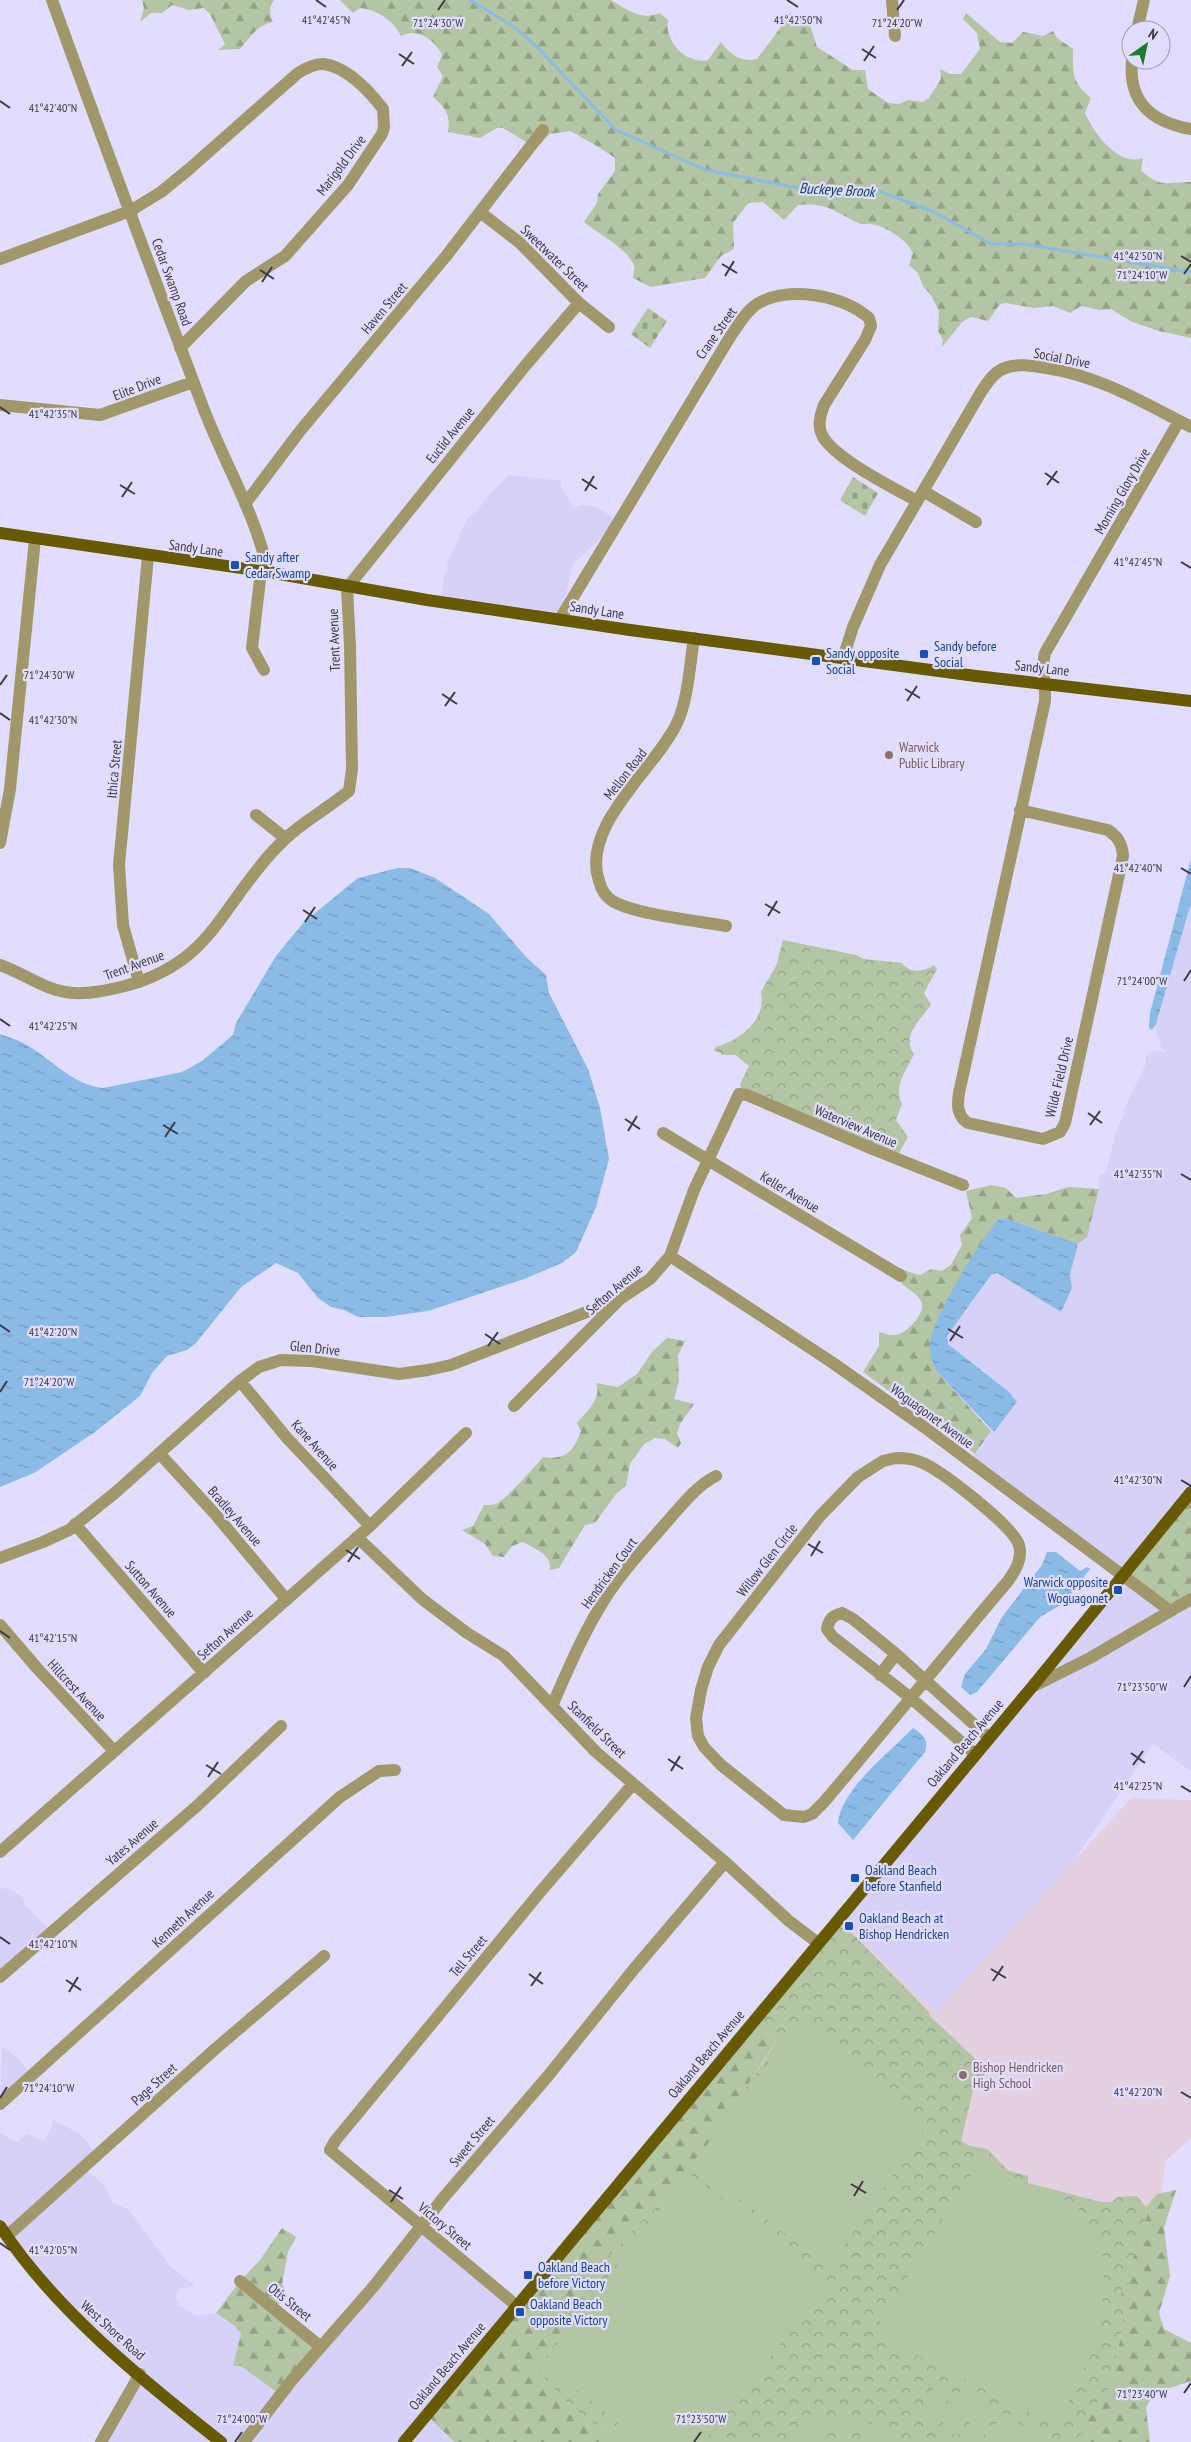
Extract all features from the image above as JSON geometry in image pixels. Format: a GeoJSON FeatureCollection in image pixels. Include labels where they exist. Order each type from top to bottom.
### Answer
{"type":"FeatureCollection","features":[{"type":"Feature","properties":{"kind":"main road","name":"Sandy Lane"},"geometry":{"type":"LineString","coordinates":[[0,533],[264,572],[347,588],[694,638],[1191,701]]}},
{"type":"Feature","properties":{"kind":"main road","name":"Oakland Beach Avenue"},"geometry":{"type":"LineString","coordinates":[[404,2442],[1032,1687],[1191,1492]]}},
{"type":"Feature","properties":{"kind":"main road","name":"West Shore Road"},"geometry":{"type":"LineString","coordinates":[[3,2231],[54,2297],[140,2374],[221,2442]]}},
{"type":"Feature","properties":{"kind":"street","name":"Cedar Swamp Road"},"geometry":{"type":"LineString","coordinates":[[52,0],[106,152],[130,211],[193,382],[262,541],[264,572],[252,648],[264,670]]}},
{"type":"Feature","properties":{"kind":"street"},"geometry":{"type":"LineString","coordinates":[[892,0],[895,36]]}},
{"type":"Feature","properties":{"kind":"street"},"geometry":{"type":"LineString","coordinates":[[1140,20],[1144,0]]}},
{"type":"Feature","properties":{"kind":"street","name":"Marigold Drive"},"geometry":{"type":"LineString","coordinates":[[130,211],[174,181],[265,100],[298,73],[310,66],[326,64],[338,69],[358,83],[383,109],[384,127],[382,134],[348,185],[285,256],[246,281],[180,348]]}},
{"type":"Feature","properties":{"kind":"street"},"geometry":{"type":"LineString","coordinates":[[1132,70],[1132,81],[1142,104],[1160,120],[1171,125],[1191,129]]}},
{"type":"Feature","properties":{"kind":"street","name":"Haven Street"},"geometry":{"type":"LineString","coordinates":[[245,504],[300,431],[401,312],[543,130]]}},
{"type":"Feature","properties":{"kind":"street"},"geometry":{"type":"LineString","coordinates":[[0,259],[130,211]]}},
{"type":"Feature","properties":{"kind":"street","name":"Sweetwater Street"},"geometry":{"type":"LineString","coordinates":[[480,212],[520,243],[579,303],[609,327]]}},
{"type":"Feature","properties":{"kind":"street","name":"Crane Street"},"geometry":{"type":"LineString","coordinates":[[560,619],[730,337],[755,305],[773,297],[791,294],[833,300],[864,313],[869,318],[871,326],[865,340],[824,405],[820,416],[821,434],[828,444],[841,454],[920,496]]}},
{"type":"Feature","properties":{"kind":"street","name":"Euclid Avenue"},"geometry":{"type":"LineString","coordinates":[[347,588],[525,366],[579,303]]}},
{"type":"Feature","properties":{"kind":"street","name":"Social Drive"},"geometry":{"type":"LineString","coordinates":[[843,658],[853,627],[880,565],[989,379],[1004,368],[1017,365],[1034,366],[1086,376],[1127,392],[1191,427]]}},
{"type":"Feature","properties":{"kind":"street","name":"Elite Drive"},"geometry":{"type":"LineString","coordinates":[[0,405],[100,416],[193,382]]}},
{"type":"Feature","properties":{"kind":"street","name":"Morning Glory Drive"},"geometry":{"type":"LineString","coordinates":[[1046,683],[1043,660],[1045,653],[1179,421]]}},
{"type":"Feature","properties":{"kind":"street"},"geometry":{"type":"LineString","coordinates":[[920,496],[976,522]]}},
{"type":"Feature","properties":{"kind":"street"},"geometry":{"type":"LineString","coordinates":[[0,843],[10,789],[35,539]]}},
{"type":"Feature","properties":{"kind":"street","name":"Ithica Street"},"geometry":{"type":"LineString","coordinates":[[139,982],[123,925],[119,865],[148,556]]}},
{"type":"Feature","properties":{"kind":"street","name":"Trent Avenue"},"geometry":{"type":"LineString","coordinates":[[0,965],[20,973],[42,986],[72,993],[106,991],[139,982],[172,968],[201,945],[257,869],[285,838],[349,790],[352,769],[347,588]]}},
{"type":"Feature","properties":{"kind":"street","name":"Mellon Road"},"geometry":{"type":"LineString","coordinates":[[694,638],[679,721],[666,744],[634,782],[615,809],[600,844],[596,871],[601,887],[611,900],[630,908],[726,926]]}},
{"type":"Feature","properties":{"kind":"street","name":"Wilde Field Drive"},"geometry":{"type":"LineString","coordinates":[[1020,810],[1108,830],[1118,837],[1122,845],[1123,856],[1065,1123],[1060,1132],[1043,1140],[973,1125],[961,1116],[957,1106],[1020,810],[1046,701],[1046,683]]}},
{"type":"Feature","properties":{"kind":"street"},"geometry":{"type":"LineString","coordinates":[[256,815],[285,838]]}},
{"type":"Feature","properties":{"kind":"street","name":"Sefton Avenue"},"geometry":{"type":"LineString","coordinates":[[514,1406],[620,1300],[650,1279],[670,1256],[707,1160],[739,1094]]}},
{"type":"Feature","properties":{"kind":"street","name":"Waterview Avenue"},"geometry":{"type":"LineString","coordinates":[[739,1094],[747,1095],[870,1148],[963,1185]]}},
{"type":"Feature","properties":{"kind":"street","name":"Keller Avenue"},"geometry":{"type":"LineString","coordinates":[[663,1133],[901,1276]]}},
{"type":"Feature","properties":{"kind":"street","name":"Woguagonet Avenue"},"geometry":{"type":"LineString","coordinates":[[670,1256],[830,1361],[908,1416],[1170,1610]]}},
{"type":"Feature","properties":{"kind":"street","name":"Glen Drive"},"geometry":{"type":"LineString","coordinates":[[0,1558],[52,1539],[75,1524],[116,1492],[240,1381],[259,1367],[282,1360],[312,1362],[399,1374],[428,1370],[451,1365],[620,1300]]}},
{"type":"Feature","properties":{"kind":"street","name":"Kane Avenue"},"geometry":{"type":"LineString","coordinates":[[240,1381],[287,1438],[370,1526]]}},
{"type":"Feature","properties":{"kind":"street","name":"Sefton Avenue"},"geometry":{"type":"LineString","coordinates":[[0,1852],[370,1526],[466,1433]]}},
{"type":"Feature","properties":{"kind":"street","name":"Bradley Avenue"},"geometry":{"type":"LineString","coordinates":[[159,1453],[215,1514],[286,1599]]}},
{"type":"Feature","properties":{"kind":"street","name":"Willow Glen Circle"},"geometry":{"type":"LineString","coordinates":[[904,1458],[916,1461],[940,1472],[1007,1527],[1016,1537],[1020,1549],[1018,1566],[1008,1581],[912,1699],[824,1802],[812,1814],[804,1817],[784,1816],[760,1798],[709,1753],[700,1741],[697,1730],[696,1718],[701,1690],[708,1668],[720,1645],[830,1504],[858,1477],[872,1467],[890,1459],[904,1458]]}},
{"type":"Feature","properties":{"kind":"street","name":"Hendricken Court"},"geometry":{"type":"LineString","coordinates":[[552,1706],[582,1638],[609,1592],[628,1566],[687,1500],[701,1485],[716,1476]]}},
{"type":"Feature","properties":{"kind":"street","name":"Sutton Avenue"},"geometry":{"type":"LineString","coordinates":[[75,1524],[204,1673]]}},
{"type":"Feature","properties":{"kind":"street","name":"Stanfield Street"},"geometry":{"type":"LineString","coordinates":[[356,1537],[422,1598],[467,1633],[504,1656],[596,1752],[725,1862],[789,1921],[818,1944]]}},
{"type":"Feature","properties":{"kind":"street","name":"Oakland Beach Avenue"},"geometry":{"type":"LineString","coordinates":[[1032,1687],[1128,1637],[1191,1599]]}},
{"type":"Feature","properties":{"kind":"street"},"geometry":{"type":"LineString","coordinates":[[975,1754],[912,1699],[833,1637],[827,1629],[828,1622],[832,1617],[842,1613],[853,1619],[896,1654],[988,1738]]}},
{"type":"Feature","properties":{"kind":"street","name":"Hillcrest Avenue"},"geometry":{"type":"LineString","coordinates":[[0,1625],[114,1752]]}},
{"type":"Feature","properties":{"kind":"street"},"geometry":{"type":"LineString","coordinates":[[880,1675],[896,1654]]}},
{"type":"Feature","properties":{"kind":"street","name":"Yates Avenue"},"geometry":{"type":"LineString","coordinates":[[0,1977],[198,1805],[281,1726]]}},
{"type":"Feature","properties":{"kind":"street","name":"Kenneth Avenue"},"geometry":{"type":"LineString","coordinates":[[0,2104],[340,1797],[379,1771],[395,1770]]}},
{"type":"Feature","properties":{"kind":"street","name":"Tell Street"},"geometry":{"type":"LineString","coordinates":[[330,2150],[335,2141],[446,2005],[633,1784]]}},
{"type":"Feature","properties":{"kind":"street","name":"Sweet Street"},"geometry":{"type":"LineString","coordinates":[[244,2442],[292,2380],[725,1862]]}},
{"type":"Feature","properties":{"kind":"street","name":"Page Street"},"geometry":{"type":"LineString","coordinates":[[3,2231],[324,1956]]}},
{"type":"Feature","properties":{"kind":"street","name":"Victory Street"},"geometry":{"type":"LineString","coordinates":[[330,2150],[517,2306]]}},
{"type":"Feature","properties":{"kind":"street","name":"Otis Street"},"geometry":{"type":"LineString","coordinates":[[240,2281],[321,2347]]}},
{"type":"Feature","properties":{"kind":"street"},"geometry":{"type":"LineString","coordinates":[[101,2442],[140,2374]]}},
{"type":"Feature","properties":{"kind":"shaded area"},"geometry":{"type":"Polygon","coordinates":[[[509,475],[561,481],[561,487],[574,508],[582,505],[595,506],[619,521],[573,564],[560,618],[441,601],[444,577],[448,569],[447,563],[467,519],[478,510],[491,492],[509,475]]]}},
{"type":"Feature","properties":{"kind":"shaded area"},"geometry":{"type":"Polygon","coordinates":[[[1191,902],[1191,1771],[1153,1744],[1064,1875],[934,2014],[836,1923],[1121,1580],[970,1459],[981,1449],[991,1431],[995,1432],[1009,1392],[948,1344],[947,1336],[991,1275],[997,1273],[1061,1312],[1072,1288],[1070,1275],[1078,1244],[1087,1237],[1099,1189],[1099,1176],[1104,1174],[1107,1167],[1116,1132],[1124,1115],[1124,1109],[1146,1064],[1146,1057],[1153,1050],[1166,1053],[1159,1044],[1161,1040],[1156,1035],[1156,1024],[1191,902]]]}},
{"type":"Feature","properties":{"kind":"shaded area","name":"Bishop Hendricken High School"},"geometry":{"type":"Polygon","coordinates":[[[1131,1798],[1191,1800],[1191,2138],[1166,2160],[1128,2442],[524,2442],[472,2398],[854,1931],[936,2012],[1131,1798]]]}},
{"type":"Feature","properties":{"kind":"shaded area"},"geometry":{"type":"Polygon","coordinates":[[[8,1888],[22,1897],[27,1907],[51,1931],[0,1977],[0,1889],[8,1888]]]}},
{"type":"Feature","properties":{"kind":"shaded area"},"geometry":{"type":"Polygon","coordinates":[[[2,2046],[18,2058],[30,2075],[0,2103],[2,2046]]]}},
{"type":"Feature","properties":{"kind":"shaded area"},"geometry":{"type":"Polygon","coordinates":[[[53,2120],[80,2134],[96,2153],[83,2167],[105,2186],[113,2203],[129,2210],[171,2267],[195,2286],[179,2289],[176,2297],[179,2305],[196,2316],[216,2313],[235,2326],[241,2334],[241,2365],[278,2393],[419,2229],[517,2304],[442,2433],[454,2442],[103,2442],[138,2381],[109,2344],[75,2312],[0,2219],[0,2133],[16,2142],[27,2134],[44,2141],[53,2124],[53,2120]]]}},
{"type":"Feature","properties":{"kind":"green space"},"geometry":{"type":"Polygon","coordinates":[[[142,0],[274,0],[270,11],[273,22],[258,29],[240,49],[218,50],[225,44],[210,14],[204,8],[189,10],[172,5],[162,13],[151,13],[140,22],[144,8],[142,0]]]}},
{"type":"Feature","properties":{"kind":"green space"},"geometry":{"type":"Polygon","coordinates":[[[340,0],[611,0],[629,11],[641,15],[647,16],[660,13],[668,20],[669,36],[678,50],[692,59],[700,61],[708,60],[721,42],[728,50],[741,59],[757,59],[789,13],[809,22],[817,47],[853,70],[865,70],[868,89],[888,103],[899,104],[908,100],[923,102],[929,98],[941,79],[940,69],[950,74],[961,74],[980,49],[977,33],[963,19],[966,13],[1000,42],[1012,43],[1023,32],[1043,36],[1053,31],[1057,38],[1073,49],[1074,76],[1080,87],[1091,98],[1085,113],[1094,130],[1108,147],[1125,158],[1134,160],[1143,158],[1141,170],[1154,180],[1164,183],[1191,182],[1191,338],[1159,331],[1132,322],[1111,309],[1099,310],[1081,306],[1070,313],[1053,306],[1034,308],[1006,303],[1000,304],[988,321],[971,317],[962,322],[942,347],[943,340],[938,331],[939,311],[931,295],[923,286],[918,273],[909,265],[913,253],[906,243],[884,228],[872,224],[861,224],[831,209],[817,205],[798,205],[784,220],[763,202],[748,203],[733,223],[734,249],[721,256],[705,278],[651,287],[633,278],[634,266],[620,248],[584,222],[597,203],[598,194],[615,171],[615,158],[570,131],[550,134],[536,148],[503,128],[497,128],[480,138],[448,132],[448,116],[441,104],[433,97],[443,76],[437,67],[442,55],[435,44],[419,34],[413,33],[401,36],[394,25],[378,13],[360,8],[353,13],[340,0]]]}},
{"type":"Feature","properties":{"kind":"green space"},"geometry":{"type":"Polygon","coordinates":[[[648,308],[667,321],[650,348],[631,334],[648,308]]]}},
{"type":"Feature","properties":{"kind":"green space"},"geometry":{"type":"Polygon","coordinates":[[[853,477],[878,493],[865,516],[840,500],[853,477]]]}},
{"type":"Feature","properties":{"kind":"green space"},"geometry":{"type":"Polygon","coordinates":[[[783,940],[856,955],[864,959],[902,963],[909,969],[918,971],[934,965],[937,969],[924,993],[931,1005],[917,1022],[911,1035],[910,1041],[914,1054],[900,1085],[899,1091],[902,1104],[896,1120],[908,1137],[896,1158],[742,1093],[740,1084],[749,1066],[735,1055],[723,1055],[714,1050],[716,1047],[742,1034],[756,1020],[762,1002],[761,992],[776,966],[783,940]]]}},
{"type":"Feature","properties":{"kind":"green space"},"geometry":{"type":"Polygon","coordinates":[[[991,1185],[1006,1188],[1016,1198],[1046,1194],[1068,1187],[1099,1189],[1087,1237],[1078,1244],[1011,1220],[1000,1218],[932,1361],[936,1371],[991,1431],[975,1454],[863,1372],[879,1346],[879,1332],[893,1335],[904,1332],[917,1319],[922,1308],[921,1301],[914,1292],[902,1284],[901,1276],[884,1267],[899,1268],[920,1275],[931,1269],[941,1271],[951,1265],[962,1245],[960,1235],[972,1218],[966,1191],[991,1185]]]}},
{"type":"Feature","properties":{"kind":"green space"},"geometry":{"type":"Polygon","coordinates":[[[667,1338],[685,1341],[678,1355],[679,1381],[674,1399],[694,1404],[680,1424],[677,1433],[681,1443],[678,1448],[665,1439],[655,1438],[644,1444],[630,1464],[626,1486],[616,1494],[595,1523],[585,1525],[559,1568],[550,1570],[550,1564],[546,1556],[523,1542],[512,1546],[504,1557],[493,1556],[485,1544],[462,1530],[473,1526],[484,1505],[496,1504],[506,1496],[543,1457],[563,1456],[571,1450],[581,1431],[577,1423],[595,1400],[597,1394],[596,1383],[618,1387],[637,1374],[652,1352],[667,1338]]]}},
{"type":"Feature","properties":{"kind":"green space"},"geometry":{"type":"Polygon","coordinates":[[[1191,1499],[1191,1599],[1174,1608],[1126,1573],[1191,1499]]]}},
{"type":"Feature","properties":{"kind":"green space","name":"Bishop Hendricken High School"},"geometry":{"type":"Polygon","coordinates":[[[836,1923],[855,1936],[928,2011],[931,2017],[987,2070],[973,2091],[961,2141],[970,2146],[987,2149],[1009,2171],[1028,2176],[1028,2183],[1101,2202],[1111,2202],[1118,2197],[1137,2196],[1146,2207],[1147,2215],[1141,2241],[1126,2274],[1121,2294],[1124,2311],[1120,2340],[1109,2387],[1085,2417],[1080,2442],[611,2442],[610,2434],[576,2411],[545,2379],[545,2358],[577,2311],[576,2300],[580,2288],[648,2214],[683,2188],[699,2153],[706,2150],[722,2122],[776,2041],[752,2024],[836,1923]]]}},
{"type":"Feature","properties":{"kind":"green space"},"geometry":{"type":"Polygon","coordinates":[[[800,2021],[924,2130],[829,2268],[693,2163],[800,2021]]]}},
{"type":"Feature","properties":{"kind":"green space"},"geometry":{"type":"Polygon","coordinates":[[[752,2024],[776,2041],[683,2188],[648,2214],[580,2288],[576,2300],[577,2311],[545,2358],[576,2411],[610,2434],[611,2442],[454,2442],[428,2416],[752,2024]]]}},
{"type":"Feature","properties":{"kind":"green space"},"geometry":{"type":"Polygon","coordinates":[[[980,2161],[1073,2204],[1100,2238],[1104,2265],[1102,2327],[1071,2397],[1054,2426],[889,2340],[880,2320],[980,2161]]]}},
{"type":"Feature","properties":{"kind":"green space"},"geometry":{"type":"Polygon","coordinates":[[[688,2172],[828,2284],[704,2442],[620,2442],[618,2423],[582,2393],[538,2370],[688,2172]]]}},
{"type":"Feature","properties":{"kind":"green space"},"geometry":{"type":"Polygon","coordinates":[[[1176,2190],[1164,2228],[1170,2276],[1159,2313],[1164,2329],[1191,2343],[1191,2381],[1154,2393],[1146,2408],[1150,2442],[1080,2442],[1085,2417],[1109,2386],[1120,2340],[1124,2311],[1121,2294],[1126,2274],[1141,2241],[1147,2215],[1146,2207],[1157,2194],[1176,2190]]]}},
{"type":"Feature","properties":{"kind":"green space"},"geometry":{"type":"Polygon","coordinates":[[[282,2228],[296,2237],[288,2252],[282,2284],[286,2291],[275,2311],[317,2350],[278,2393],[241,2366],[233,2366],[241,2334],[235,2326],[216,2313],[240,2281],[260,2260],[282,2228]]]}},
{"type":"Feature","properties":{"kind":"green space"},"geometry":{"type":"Polygon","coordinates":[[[937,2381],[953,2389],[935,2425],[919,2417],[937,2381]]]}},
{"type":"Feature","properties":{"kind":"green space"},"geometry":{"type":"Polygon","coordinates":[[[959,2392],[975,2400],[957,2435],[941,2427],[959,2392]]]}},
{"type":"Feature","properties":{"kind":"green space"},"geometry":{"type":"Polygon","coordinates":[[[980,2402],[997,2410],[981,2442],[971,2442],[963,2438],[980,2402]]]}},
{"type":"Feature","properties":{"kind":"green space"},"geometry":{"type":"Polygon","coordinates":[[[1002,2413],[1019,2421],[1008,2442],[988,2442],[1002,2413]]]}},
{"type":"Feature","properties":{"kind":"green space"},"geometry":{"type":"Polygon","coordinates":[[[837,2416],[861,2419],[868,2422],[881,2430],[892,2442],[879,2440],[852,2428],[837,2427],[790,2442],[808,2425],[837,2416]]]}},
{"type":"Feature","properties":{"kind":"green space"},"geometry":{"type":"Polygon","coordinates":[[[1024,2424],[1040,2432],[1035,2442],[1015,2442],[1024,2424]]]}},
{"type":"Feature","properties":{"kind":"water"},"geometry":{"type":"Polygon","coordinates":[[[1191,859],[1191,903],[1156,1024],[1152,1030],[1149,1028],[1150,1013],[1191,859]]]}},
{"type":"Feature","properties":{"kind":"water"},"geometry":{"type":"Polygon","coordinates":[[[398,868],[410,868],[435,878],[489,914],[526,957],[546,975],[549,993],[588,1069],[600,1108],[609,1159],[596,1207],[576,1252],[562,1263],[524,1279],[428,1311],[386,1317],[358,1317],[344,1310],[331,1307],[318,1298],[298,1273],[276,1263],[241,1287],[196,1343],[187,1350],[167,1356],[152,1373],[140,1396],[95,1432],[34,1473],[0,1487],[0,1034],[25,1044],[72,1077],[92,1086],[103,1088],[182,1072],[202,1061],[233,1035],[236,1023],[276,956],[304,922],[358,878],[398,868]]]}},
{"type":"Feature","properties":{"kind":"water"},"geometry":{"type":"Polygon","coordinates":[[[1000,1218],[1011,1220],[1078,1244],[1070,1275],[1072,1288],[1061,1312],[997,1273],[991,1275],[947,1336],[948,1344],[1009,1392],[1017,1402],[994,1432],[936,1371],[930,1345],[939,1317],[958,1279],[1000,1218]]]}},
{"type":"Feature","properties":{"kind":"water"},"geometry":{"type":"Polygon","coordinates":[[[1047,1552],[1056,1552],[1080,1571],[1087,1567],[1090,1569],[1064,1603],[1040,1617],[977,1692],[970,1695],[961,1687],[965,1674],[986,1649],[1002,1617],[1042,1565],[1047,1552]]]}},
{"type":"Feature","properties":{"kind":"water"},"geometry":{"type":"Polygon","coordinates":[[[913,1728],[926,1741],[925,1752],[853,1840],[838,1823],[841,1810],[857,1784],[913,1728]]]}},
{"type":"Feature","properties":{"kind":"waterway","name":"Buckeye Brook"},"geometry":{"type":"LineString","coordinates":[[470,0],[513,26],[536,46],[616,130],[706,170],[808,190],[876,190],[934,212],[991,244],[1023,244],[1191,272]]}},
{"type":"Feature","properties":{"kind":"place","name":"Sandy after Cedar Swamp"},"geometry":{"type":"Point","coordinates":[235,565]}},
{"type":"Feature","properties":{"kind":"place","name":"Sandy before Social"},"geometry":{"type":"Point","coordinates":[924,654]}},
{"type":"Feature","properties":{"kind":"place","name":"Sandy opposite Social"},"geometry":{"type":"Point","coordinates":[816,661]}},
{"type":"Feature","properties":{"kind":"place","name":"Warwick Public Library"},"geometry":{"type":"Point","coordinates":[889,755]}},
{"type":"Feature","properties":{"kind":"place","name":"Warwick opposite Woguagonet"},"geometry":{"type":"Point","coordinates":[1118,1590]}},
{"type":"Feature","properties":{"kind":"place","name":"Oakland Beach before Stanfield"},"geometry":{"type":"Point","coordinates":[855,1878]}},
{"type":"Feature","properties":{"kind":"place","name":"Oakland Beach at Bishop Hendricken"},"geometry":{"type":"Point","coordinates":[849,1926]}},
{"type":"Feature","properties":{"kind":"place","name":"Bishop Hendricken High School"},"geometry":{"type":"Point","coordinates":[963,2075]}},
{"type":"Feature","properties":{"kind":"place","name":"Oakland Beach before Victory"},"geometry":{"type":"Point","coordinates":[528,2275]}},
{"type":"Feature","properties":{"kind":"place","name":"Oakland Beach opposite Victory"},"geometry":{"type":"Point","coordinates":[520,2312]}}]}
